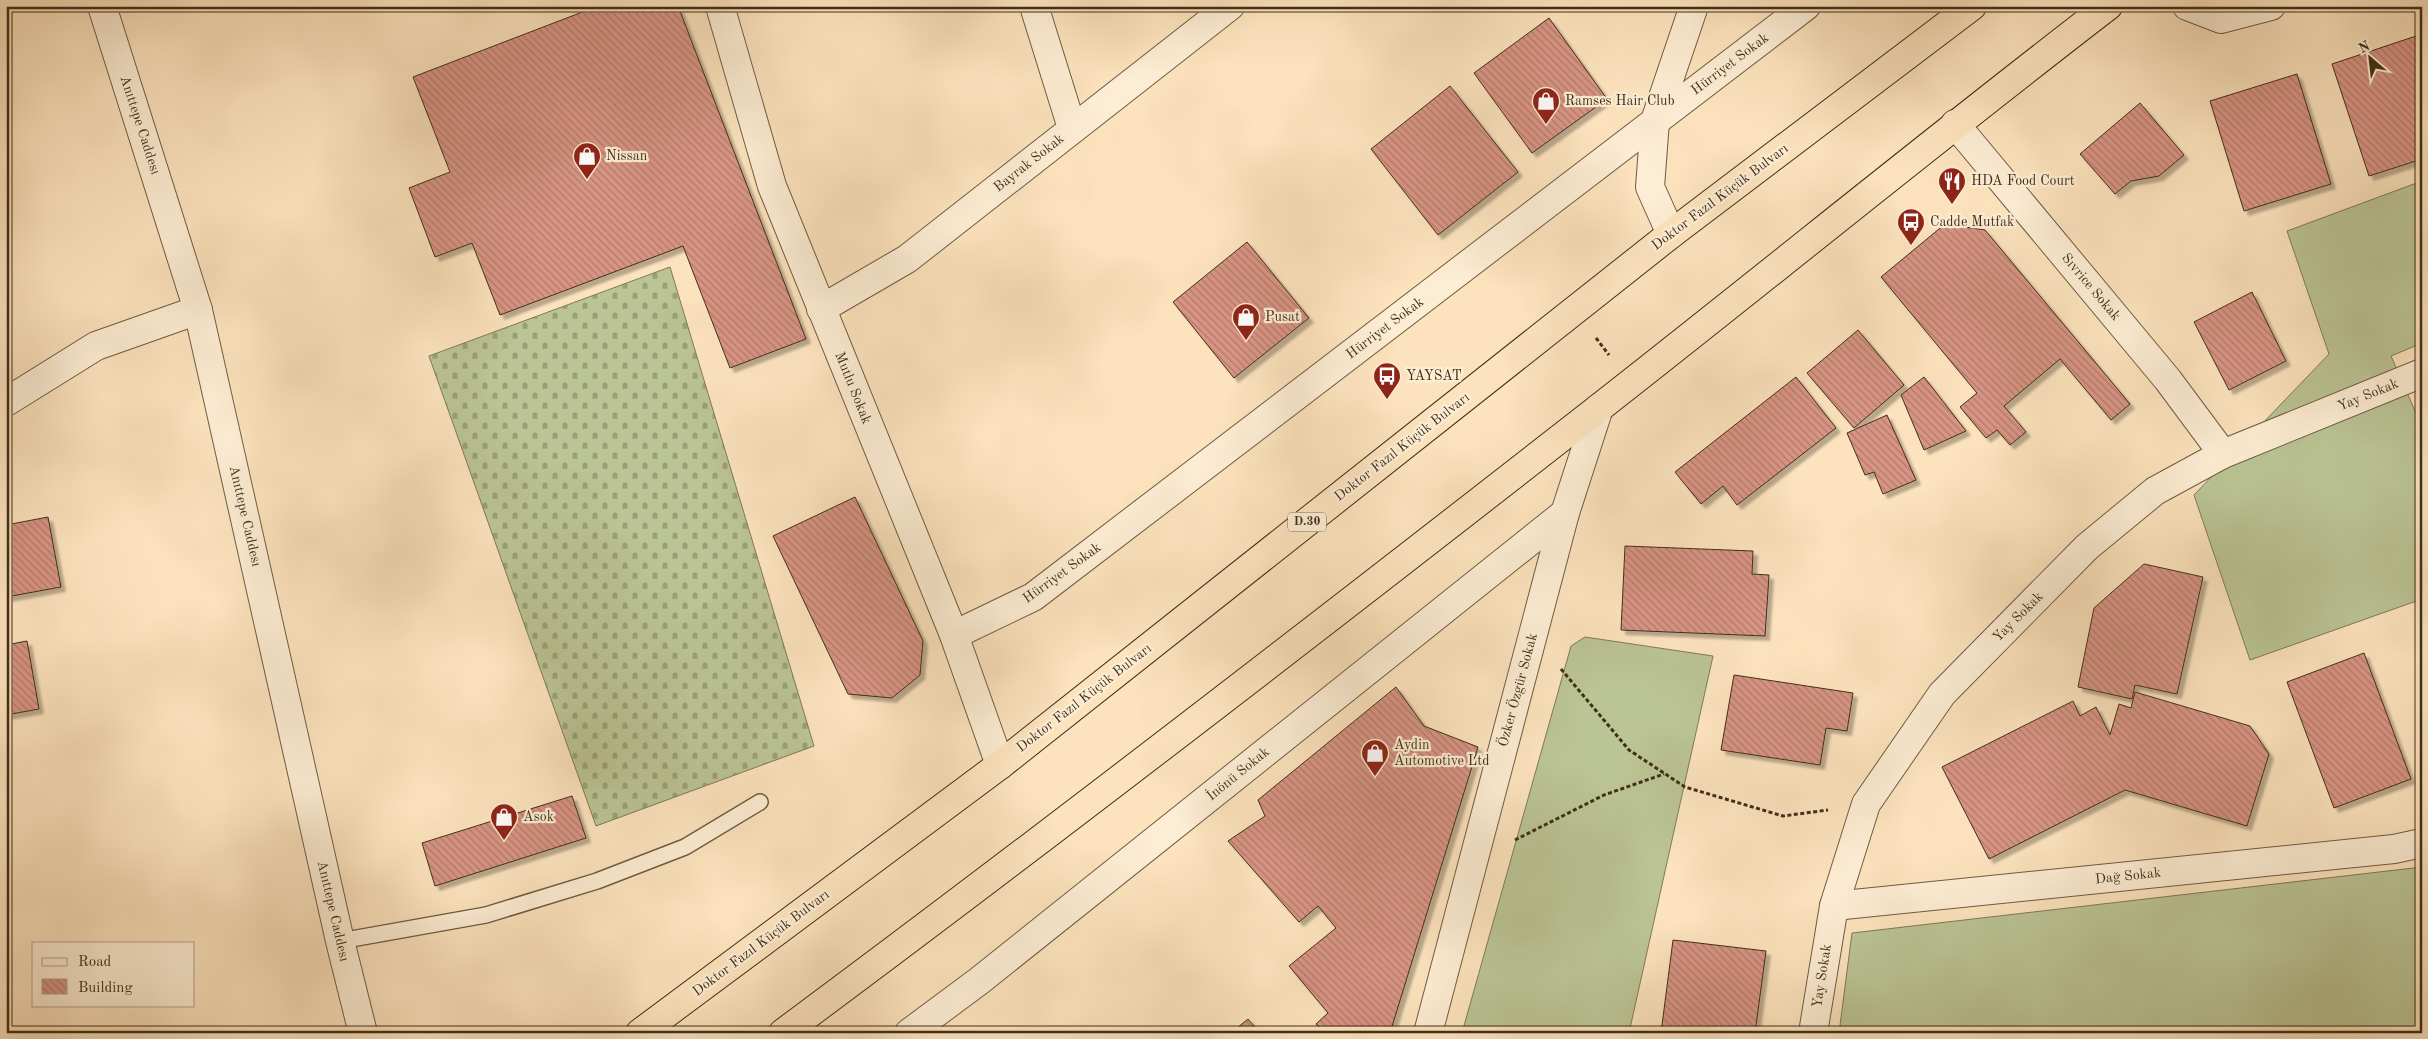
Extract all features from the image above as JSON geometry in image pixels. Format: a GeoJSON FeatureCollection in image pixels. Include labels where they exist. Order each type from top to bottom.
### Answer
{"type":"FeatureCollection","features":[{"type":"Feature","properties":{"kind":"highway","name":"Doktor Fazıl Küçük Bulvarı"},"geometry":{"type":"LineString","coordinates":[[640,1033],[1000,765],[1671,234],[1972,6]]}},
{"type":"Feature","properties":{"kind":"highway"},"geometry":{"type":"LineString","coordinates":[[782,1033],[931,923],[1599,408],[1954,124],[2108,6]]}},
{"type":"Feature","properties":{"kind":"street","name":"Anıttepe Caddesı"},"geometry":{"type":"LineString","coordinates":[[102,6],[198,310],[340,941],[363,1033]]}},
{"type":"Feature","properties":{"kind":"street","name":"Mutlu Sokak"},"geometry":{"type":"LineString","coordinates":[[720,6],[772,186],[954,635],[1000,765]]}},
{"type":"Feature","properties":{"kind":"street"},"geometry":{"type":"LineString","coordinates":[[1034,6],[1072,128]]}},
{"type":"Feature","properties":{"kind":"street","name":"Bayrak Sokak"},"geometry":{"type":"LineString","coordinates":[[821,309],[907,259],[1230,6]]}},
{"type":"Feature","properties":{"kind":"street"},"geometry":{"type":"LineString","coordinates":[[1671,234],[1650,187],[1655,121],[1694,6]]}},
{"type":"Feature","properties":{"kind":"street","name":"Hürriyet Sokak"},"geometry":{"type":"LineString","coordinates":[[954,635],[1034,597],[1806,6]]}},
{"type":"Feature","properties":{"kind":"street"},"geometry":{"type":"LineString","coordinates":[[2187,6],[2221,18],[2271,6]]}},
{"type":"Feature","properties":{"kind":"street","name":"Sıvrice Sokak"},"geometry":{"type":"LineString","coordinates":[[1954,124],[2168,380],[2223,454]]}},
{"type":"Feature","properties":{"kind":"street"},"geometry":{"type":"LineString","coordinates":[[6,402],[96,346],[198,310]]}},
{"type":"Feature","properties":{"kind":"street","name":"Yay Sokak"},"geometry":{"type":"LineString","coordinates":[[1813,1033],[1834,906],[1866,804],[1942,694],[2087,547],[2155,491],[2223,454],[2422,373]]}},
{"type":"Feature","properties":{"kind":"street","name":"Özker Özgür Sokak"},"geometry":{"type":"LineString","coordinates":[[1428,1033],[1565,512],[1599,408]]}},
{"type":"Feature","properties":{"kind":"street","name":"İnönü Sokak"},"geometry":{"type":"LineString","coordinates":[[909,1033],[986,974],[1565,512]]}},
{"type":"Feature","properties":{"kind":"street","name":"Dağ Sokak"},"geometry":{"type":"LineString","coordinates":[[1834,906],[2394,849],[2422,843]]}},
{"type":"Feature","properties":{"kind":"lane"},"geometry":{"type":"LineString","coordinates":[[340,941],[486,914],[597,881],[685,847],[760,802]]}},
{"type":"Feature","properties":{"kind":"path"},"geometry":{"type":"LineString","coordinates":[[1574,310],[1609,356],[1617,350]]}},
{"type":"Feature","properties":{"kind":"path"},"geometry":{"type":"LineString","coordinates":[[1533,636],[1630,750],[1685,787],[1783,816],[1866,804]]}},
{"type":"Feature","properties":{"kind":"path"},"geometry":{"type":"LineString","coordinates":[[1473,862],[1604,795],[1664,774]]}},
{"type":"Feature","properties":{"kind":"green space"},"geometry":{"type":"Polygon","coordinates":[[[2422,181],[2422,343],[2391,356],[2422,427],[2422,599],[2250,660],[2194,495],[2329,354],[2287,231],[2422,181]]]}},
{"type":"Feature","properties":{"kind":"green space"},"geometry":{"type":"Polygon","coordinates":[[[670,267],[814,746],[596,826],[429,356],[670,267]]]}},
{"type":"Feature","properties":{"kind":"green space"},"geometry":{"type":"Polygon","coordinates":[[[1585,637],[1713,656],[1629,1033],[1462,1033],[1571,646],[1585,637]]]}},
{"type":"Feature","properties":{"kind":"green space"},"geometry":{"type":"Polygon","coordinates":[[[2422,867],[2422,1033],[1839,1033],[1852,933],[2422,867]]]}},
{"type":"Feature","properties":{"kind":"building","name":"Nissan"},"geometry":{"type":"Polygon","coordinates":[[[598,6],[678,6],[806,339],[730,368],[683,246],[500,315],[472,243],[435,257],[409,188],[450,172],[413,77],[598,6]]]}},
{"type":"Feature","properties":{"kind":"building"},"geometry":{"type":"Polygon","coordinates":[[[1549,18],[1607,99],[1532,153],[1474,73],[1549,18]]]}},
{"type":"Feature","properties":{"kind":"building"},"geometry":{"type":"Polygon","coordinates":[[[2419,35],[2422,43],[2422,159],[2369,176],[2332,64],[2419,35]]]}},
{"type":"Feature","properties":{"kind":"building"},"geometry":{"type":"Polygon","coordinates":[[[2297,74],[2331,184],[2244,211],[2210,101],[2297,74]]]}},
{"type":"Feature","properties":{"kind":"building"},"geometry":{"type":"Polygon","coordinates":[[[1450,86],[1518,172],[1438,235],[1371,149],[1450,86]]]}},
{"type":"Feature","properties":{"kind":"building"},"geometry":{"type":"Polygon","coordinates":[[[2140,103],[2184,155],[2159,176],[2131,181],[2115,194],[2080,154],[2140,103]]]}},
{"type":"Feature","properties":{"kind":"building"},"geometry":{"type":"Polygon","coordinates":[[[1945,224],[1985,230],[2130,404],[2111,420],[2060,359],[2004,406],[2026,432],[2010,445],[1997,430],[1986,438],[1960,407],[1977,393],[1881,277],[1945,224]]]}},
{"type":"Feature","properties":{"kind":"building"},"geometry":{"type":"Polygon","coordinates":[[[1247,242],[1309,318],[1234,378],[1173,302],[1247,242]]]}},
{"type":"Feature","properties":{"kind":"building"},"geometry":{"type":"Polygon","coordinates":[[[2252,292],[2286,361],[2229,390],[2194,322],[2252,292]]]}},
{"type":"Feature","properties":{"kind":"building"},"geometry":{"type":"Polygon","coordinates":[[[1858,330],[1904,385],[1854,428],[1807,373],[1858,330]]]}},
{"type":"Feature","properties":{"kind":"building"},"geometry":{"type":"Polygon","coordinates":[[[1796,377],[1836,428],[1737,505],[1723,486],[1701,504],[1675,472],[1796,377]]]}},
{"type":"Feature","properties":{"kind":"building"},"geometry":{"type":"Polygon","coordinates":[[[1924,377],[1966,431],[1924,450],[1901,395],[1924,377]]]}},
{"type":"Feature","properties":{"kind":"building"},"geometry":{"type":"Polygon","coordinates":[[[1887,415],[1916,480],[1883,494],[1874,472],[1865,475],[1847,433],[1887,415]]]}},
{"type":"Feature","properties":{"kind":"building"},"geometry":{"type":"Polygon","coordinates":[[[855,497],[923,641],[920,675],[892,698],[848,694],[773,536],[855,497]]]}},
{"type":"Feature","properties":{"kind":"building"},"geometry":{"type":"Polygon","coordinates":[[[48,517],[61,587],[6,597],[6,525],[48,517]]]}},
{"type":"Feature","properties":{"kind":"building"},"geometry":{"type":"Polygon","coordinates":[[[1625,546],[1753,551],[1752,574],[1769,575],[1765,636],[1621,630],[1625,546]]]}},
{"type":"Feature","properties":{"kind":"building"},"geometry":{"type":"Polygon","coordinates":[[[2144,564],[2203,577],[2177,694],[2135,685],[2132,699],[2078,687],[2094,608],[2144,564]]]}},
{"type":"Feature","properties":{"kind":"building"},"geometry":{"type":"Polygon","coordinates":[[[27,641],[39,709],[6,715],[6,645],[27,641]]]}},
{"type":"Feature","properties":{"kind":"building"},"geometry":{"type":"Polygon","coordinates":[[[2364,653],[2411,779],[2334,808],[2287,682],[2364,653]]]}},
{"type":"Feature","properties":{"kind":"building"},"geometry":{"type":"Polygon","coordinates":[[[1734,675],[1853,693],[1847,731],[1826,728],[1820,765],[1721,750],[1734,675]]]}},
{"type":"Feature","properties":{"kind":"building"},"geometry":{"type":"Polygon","coordinates":[[[1396,687],[1424,726],[1478,747],[1390,1033],[1324,1033],[1316,1024],[1328,1013],[1289,966],[1336,928],[1318,906],[1299,922],[1228,841],[1265,816],[1258,800],[1396,687]]]}},
{"type":"Feature","properties":{"kind":"building"},"geometry":{"type":"Polygon","coordinates":[[[2135,692],[2250,726],[2269,754],[2247,826],[2125,790],[1989,859],[1942,767],[2073,701],[2080,716],[2096,707],[2110,735],[2119,704],[2131,708],[2135,692]]]}},
{"type":"Feature","properties":{"kind":"building","name":"Asok"},"geometry":{"type":"Polygon","coordinates":[[[572,796],[586,838],[435,886],[422,843],[572,796]]]}},
{"type":"Feature","properties":{"kind":"building"},"geometry":{"type":"Polygon","coordinates":[[[1673,940],[1766,951],[1755,1033],[1661,1033],[1673,940]]]}},
{"type":"Feature","properties":{"kind":"building"},"geometry":{"type":"Polygon","coordinates":[[[1248,1019],[1260,1033],[1231,1033],[1248,1019]]]}},
{"type":"Feature","properties":{"kind":"place","name":"Ramses Hair Club"},"geometry":{"type":"Point","coordinates":[1546,125]}},
{"type":"Feature","properties":{"kind":"place","name":"Nissan"},"geometry":{"type":"Point","coordinates":[587,180]}},
{"type":"Feature","properties":{"kind":"place","name":"HDA Food Court"},"geometry":{"type":"Point","coordinates":[1952,205]}},
{"type":"Feature","properties":{"kind":"place","name":"Cadde Mutfak"},"geometry":{"type":"Point","coordinates":[1911,246]}},
{"type":"Feature","properties":{"kind":"place","name":"Pusat"},"geometry":{"type":"Point","coordinates":[1246,341]}},
{"type":"Feature","properties":{"kind":"place","name":"YAYSAT"},"geometry":{"type":"Point","coordinates":[1387,400]}},
{"type":"Feature","properties":{"kind":"place","name":"Aydin Automotive Ltd"},"geometry":{"type":"Point","coordinates":[1375,777]}},
{"type":"Feature","properties":{"kind":"place","name":"Asok"},"geometry":{"type":"Point","coordinates":[504,841]}}]}
